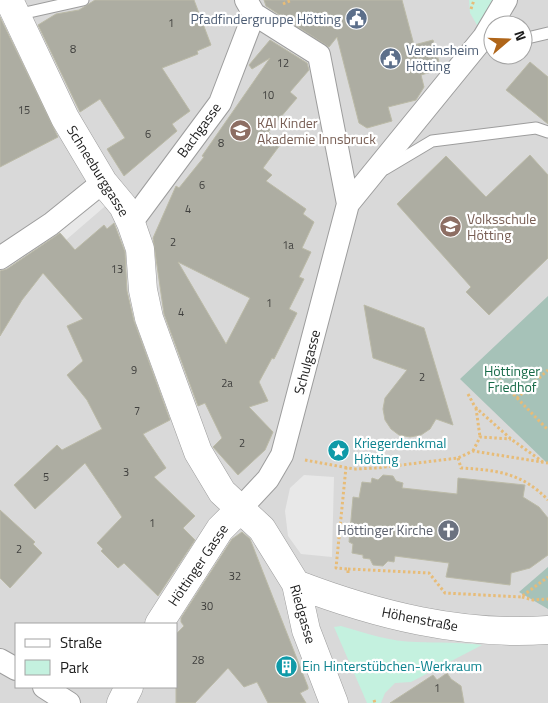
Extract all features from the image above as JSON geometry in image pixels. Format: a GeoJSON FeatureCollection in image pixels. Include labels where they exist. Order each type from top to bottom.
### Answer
{"type":"FeatureCollection","features":[{"type":"Feature","properties":{"kind":"street","name":"Schulgasse"},"geometry":{"type":"LineString","coordinates":[[499,15],[506,0]]}},
{"type":"Feature","properties":{"kind":"street","name":"Schneeburggasse"},"geometry":{"type":"LineString","coordinates":[[12,7],[65,118],[104,182],[123,206],[131,223],[140,249],[143,290],[149,318],[198,452],[222,492],[241,508]]}},
{"type":"Feature","properties":{"kind":"street","name":"Schulgasse"},"geometry":{"type":"LineString","coordinates":[[250,7],[319,55],[348,204]]}},
{"type":"Feature","properties":{"kind":"street","name":"Bachgasse"},"geometry":{"type":"LineString","coordinates":[[131,223],[220,103],[250,7]]}},
{"type":"Feature","properties":{"kind":"street","name":"Schulgasse"},"geometry":{"type":"LineString","coordinates":[[241,508],[268,479],[282,455],[348,204],[483,43]]}},
{"type":"Feature","properties":{"kind":"street"},"geometry":{"type":"LineString","coordinates":[[0,258],[51,224],[104,182]]}},
{"type":"Feature","properties":{"kind":"street","name":"Riedgasse"},"geometry":{"type":"LineString","coordinates":[[241,508],[262,529],[296,584],[306,630],[334,703]]}},
{"type":"Feature","properties":{"kind":"street","name":"Höttinger Gasse"},"geometry":{"type":"LineString","coordinates":[[160,623],[220,529],[241,508]]}},
{"type":"Feature","properties":{"kind":"street","name":"Höhenstraße"},"geometry":{"type":"LineString","coordinates":[[296,584],[344,602],[407,620],[438,625],[517,631],[548,630]]}},
{"type":"Feature","properties":{"kind":"street"},"geometry":{"type":"LineString","coordinates":[[0,660],[15,668]]}},
{"type":"Feature","properties":{"kind":"street"},"geometry":{"type":"LineString","coordinates":[[46,688],[69,703]]}},
{"type":"Feature","properties":{"kind":"street"},"geometry":{"type":"LineString","coordinates":[[121,703],[128,688]]}},
{"type":"Feature","properties":{"kind":"lane"},"geometry":{"type":"LineString","coordinates":[[12,7],[83,0]]}},
{"type":"Feature","properties":{"kind":"lane"},"geometry":{"type":"LineString","coordinates":[[533,36],[548,33]]}},
{"type":"Feature","properties":{"kind":"lane"},"geometry":{"type":"LineString","coordinates":[[368,178],[432,141],[536,128],[548,132]]}},
{"type":"Feature","properties":{"kind":"path"},"geometry":{"type":"LineString","coordinates":[[489,369],[548,430]]}},
{"type":"Feature","properties":{"kind":"path"},"geometry":{"type":"LineString","coordinates":[[517,398],[548,370]]}},
{"type":"Feature","properties":{"kind":"path"},"geometry":{"type":"LineString","coordinates":[[468,394],[475,407],[480,437],[474,451]]}},
{"type":"Feature","properties":{"kind":"path"},"geometry":{"type":"LineString","coordinates":[[475,407],[511,439],[546,463]]}},
{"type":"Feature","properties":{"kind":"path"},"geometry":{"type":"LineString","coordinates":[[480,437],[511,439]]}},
{"type":"Feature","properties":{"kind":"path"},"geometry":{"type":"LineString","coordinates":[[282,455],[346,467],[377,468],[458,458],[474,451],[546,463]]}},
{"type":"Feature","properties":{"kind":"path"},"geometry":{"type":"LineString","coordinates":[[458,458],[461,468],[500,471],[534,486],[548,500]]}},
{"type":"Feature","properties":{"kind":"path"},"geometry":{"type":"LineString","coordinates":[[346,467],[336,568],[429,573],[445,593],[521,597],[532,600],[548,599]]}},
{"type":"Feature","properties":{"kind":"path"},"geometry":{"type":"LineString","coordinates":[[344,602],[348,569]]}},
{"type":"Feature","properties":{"kind":"path"},"geometry":{"type":"LineString","coordinates":[[521,597],[548,577]]}},
{"type":"Feature","properties":{"kind":"shaded area"},"geometry":{"type":"Polygon","coordinates":[[[0,0],[548,0],[548,703],[0,703],[0,0]]]}},
{"type":"Feature","properties":{"kind":"shaded area"},"geometry":{"type":"Polygon","coordinates":[[[100,190],[110,202],[66,240],[57,229],[100,190]]]}},
{"type":"Feature","properties":{"kind":"shaded area"},"geometry":{"type":"Polygon","coordinates":[[[304,475],[334,477],[332,557],[301,554],[288,536],[285,511],[290,488],[304,475]]]}},
{"type":"Feature","properties":{"kind":"green space"},"geometry":{"type":"Polygon","coordinates":[[[469,0],[506,0],[497,15],[483,15],[483,35],[470,13],[469,0]]]}},
{"type":"Feature","properties":{"kind":"green space","name":"Höttinger Friedhof"},"geometry":{"type":"Polygon","coordinates":[[[548,296],[548,464],[460,379],[548,296]]]}},
{"type":"Feature","properties":{"kind":"green space"},"geometry":{"type":"Polygon","coordinates":[[[548,567],[548,609],[519,592],[548,567]]]}},
{"type":"Feature","properties":{"kind":"green space"},"geometry":{"type":"Polygon","coordinates":[[[341,626],[379,637],[407,642],[482,645],[411,682],[395,683],[385,693],[381,703],[367,703],[334,627],[341,626]]]}},
{"type":"Feature","properties":{"kind":"building"},"geometry":{"type":"Polygon","coordinates":[[[95,0],[194,0],[211,45],[197,51],[198,54],[162,68],[190,111],[172,124],[177,131],[124,176],[107,149],[125,138],[100,99],[80,112],[38,25],[56,14],[79,10],[95,0]]]}},
{"type":"Feature","properties":{"kind":"building","name":"Vereinsheim Hötting"},"geometry":{"type":"Polygon","coordinates":[[[264,0],[402,0],[414,45],[433,40],[441,69],[421,75],[424,87],[416,100],[388,107],[392,121],[367,128],[359,123],[337,37],[329,47],[266,6],[264,0]]]}},
{"type":"Feature","properties":{"kind":"building"},"geometry":{"type":"Polygon","coordinates":[[[0,17],[58,137],[0,167],[0,17]]]}},
{"type":"Feature","properties":{"kind":"building"},"geometry":{"type":"Polygon","coordinates":[[[270,40],[307,63],[309,70],[290,92],[297,98],[268,132],[270,133],[269,136],[280,145],[263,168],[272,175],[266,181],[306,209],[303,214],[314,222],[302,248],[311,252],[299,277],[304,279],[289,309],[297,313],[274,359],[272,358],[259,382],[268,401],[249,407],[273,432],[265,450],[238,475],[213,447],[222,438],[205,403],[198,406],[164,314],[153,238],[176,186],[179,188],[204,157],[202,156],[270,58],[252,69],[249,65],[270,40]],[[178,262],[226,344],[250,298],[178,262]]]}},
{"type":"Feature","properties":{"kind":"building"},"geometry":{"type":"Polygon","coordinates":[[[533,64],[548,77],[548,124],[506,90],[527,65],[533,64]]]}},
{"type":"Feature","properties":{"kind":"building"},"geometry":{"type":"Polygon","coordinates":[[[530,155],[548,175],[548,258],[489,315],[466,292],[471,287],[397,204],[446,156],[486,197],[530,155]]]}},
{"type":"Feature","properties":{"kind":"building"},"geometry":{"type":"Polygon","coordinates":[[[114,223],[125,252],[127,291],[134,321],[170,420],[143,434],[166,468],[154,477],[195,516],[183,528],[195,540],[158,596],[124,563],[118,568],[101,551],[103,549],[97,543],[122,517],[85,463],[35,509],[14,485],[57,445],[62,450],[102,429],[87,400],[67,375],[83,361],[67,326],[83,319],[43,273],[22,300],[0,336],[0,271],[7,269],[60,233],[75,250],[104,225],[107,229],[114,223]]]}},
{"type":"Feature","properties":{"kind":"building"},"geometry":{"type":"Polygon","coordinates":[[[364,305],[424,328],[453,425],[436,419],[430,429],[421,435],[410,437],[399,435],[391,429],[385,420],[383,409],[385,398],[407,370],[373,358],[364,305]]]}},
{"type":"Feature","properties":{"kind":"building","name":"Höttinger Kirche"},"geometry":{"type":"Polygon","coordinates":[[[383,475],[393,476],[396,481],[403,483],[402,488],[457,494],[458,478],[525,485],[523,497],[539,507],[548,518],[548,555],[530,568],[511,573],[510,585],[446,577],[449,563],[395,556],[394,562],[388,561],[383,566],[373,565],[370,559],[363,558],[363,555],[352,553],[353,544],[349,542],[353,497],[359,498],[362,482],[371,483],[372,478],[378,480],[383,475]]]}},
{"type":"Feature","properties":{"kind":"building"},"geometry":{"type":"Polygon","coordinates":[[[0,510],[35,542],[33,544],[42,553],[10,588],[0,578],[0,510]]]}},
{"type":"Feature","properties":{"kind":"building"},"geometry":{"type":"Polygon","coordinates":[[[242,532],[250,539],[308,687],[308,689],[300,693],[306,703],[268,703],[257,682],[244,687],[228,668],[195,703],[176,703],[176,688],[178,688],[178,632],[184,626],[181,618],[232,539],[242,532]]]}},
{"type":"Feature","properties":{"kind":"building"},"geometry":{"type":"Polygon","coordinates":[[[447,673],[451,679],[461,686],[464,703],[390,703],[433,675],[437,680],[447,673]]]}},
{"type":"Feature","properties":{"kind":"place","name":"Pfadfindergruppe Hötting"},"geometry":{"type":"Point","coordinates":[357,19]}},
{"type":"Feature","properties":{"kind":"place","name":"Vereinsheim Hötting"},"geometry":{"type":"Point","coordinates":[390,58]}},
{"type":"Feature","properties":{"kind":"place","name":"KAI Kinder Akademie Innsbruck"},"geometry":{"type":"Point","coordinates":[241,131]}},
{"type":"Feature","properties":{"kind":"place","name":"Volksschule Hötting"},"geometry":{"type":"Point","coordinates":[451,227]}},
{"type":"Feature","properties":{"kind":"place","name":"Kriegerdenkmal Hötting"},"geometry":{"type":"Point","coordinates":[338,451]}},
{"type":"Feature","properties":{"kind":"place","name":"Höttinger Kirche"},"geometry":{"type":"Point","coordinates":[449,530]}},
{"type":"Feature","properties":{"kind":"place","name":"Ein Hinterstübchen-Werkraum"},"geometry":{"type":"Point","coordinates":[286,666]}}]}
